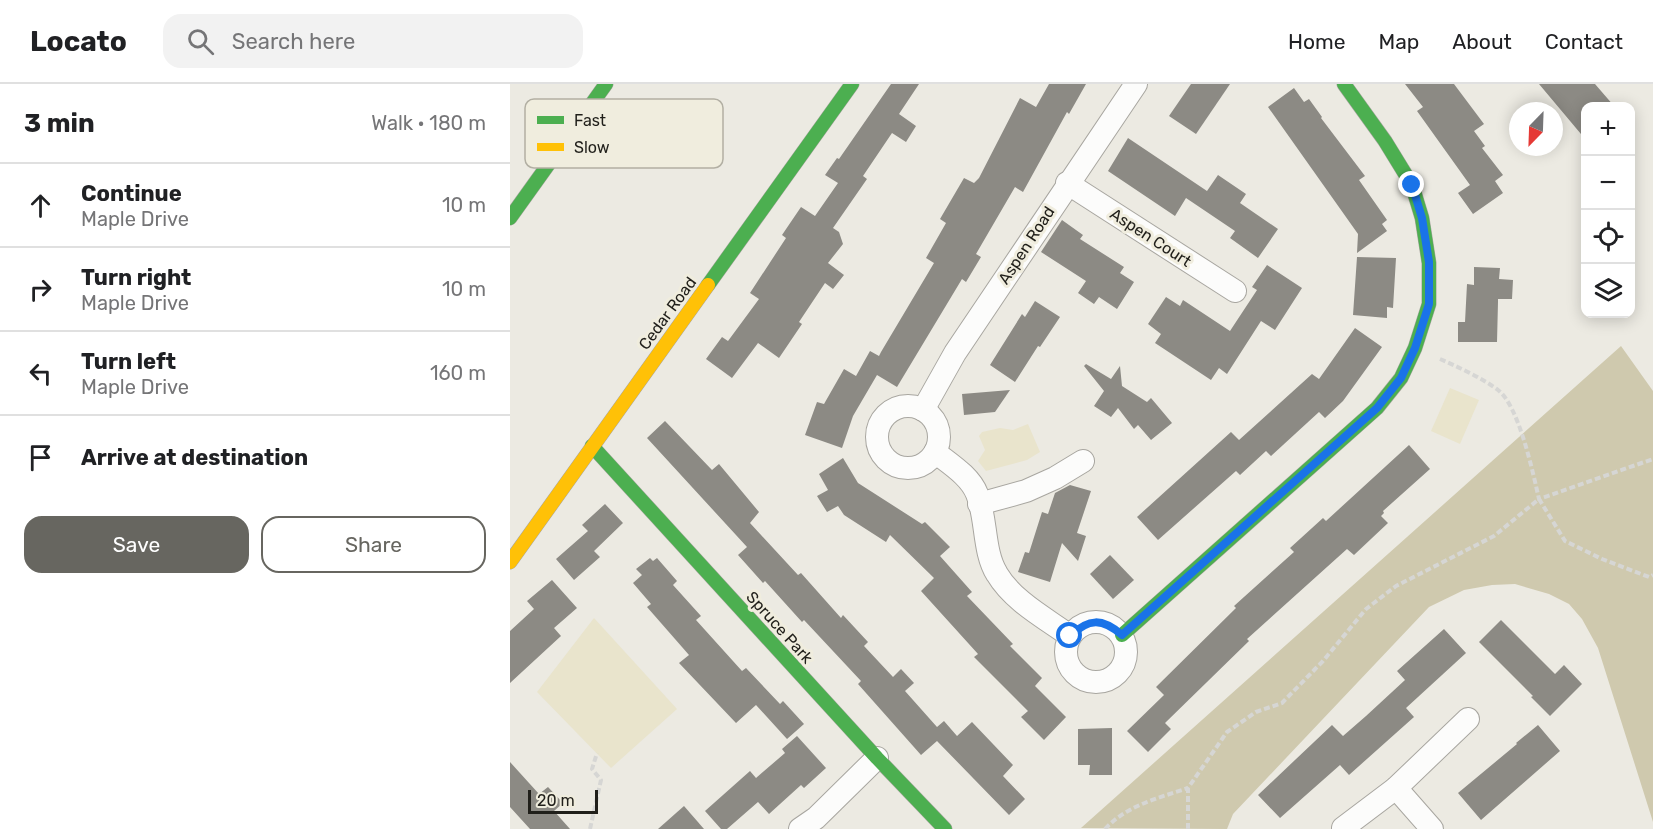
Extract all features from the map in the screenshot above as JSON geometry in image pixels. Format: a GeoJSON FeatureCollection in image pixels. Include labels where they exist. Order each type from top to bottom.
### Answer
{"type":"FeatureCollection","features":[{"type":"Feature","properties":{"kind":"main road"},"geometry":{"type":"LineString","coordinates":[[595,99],[606,84]]}},
{"type":"Feature","properties":{"kind":"main road","name":"Cedar Road"},"geometry":{"type":"LineString","coordinates":[[510,562],[852,84]]}},
{"type":"Feature","properties":{"kind":"main road"},"geometry":{"type":"LineString","coordinates":[[1122,635],[1377,408],[1401,378],[1415,348],[1429,304],[1429,262],[1422,218],[1412,185],[1385,141],[1344,84]]}},
{"type":"Feature","properties":{"kind":"main road"},"geometry":{"type":"LineString","coordinates":[[510,218],[546,168]]}},
{"type":"Feature","properties":{"kind":"main road","name":"Spruce Park"},"geometry":{"type":"LineString","coordinates":[[592,446],[877,758],[945,829]]}},
{"type":"Feature","properties":{"kind":"street","name":"Aspen Road"},"geometry":{"type":"LineString","coordinates":[[923,410],[955,354],[1067,183],[1136,84]]}},
{"type":"Feature","properties":{"kind":"street","name":"Aspen Court"},"geometry":{"type":"LineString","coordinates":[[1067,183],[1235,291]]}},
{"type":"Feature","properties":{"kind":"street"},"geometry":{"type":"LineString","coordinates":[[903,407],[923,410],[938,428],[939,441],[935,452],[929,460],[910,468],[900,467],[890,462],[878,446],[879,426],[893,410],[903,407]]}},
{"type":"Feature","properties":{"kind":"street"},"geometry":{"type":"LineString","coordinates":[[935,452],[963,475],[977,494],[987,544],[996,574],[1017,597],[1070,636]]}},
{"type":"Feature","properties":{"kind":"street"},"geometry":{"type":"LineString","coordinates":[[979,504],[1026,491],[1083,461]]}},
{"type":"Feature","properties":{"kind":"street"},"geometry":{"type":"LineString","coordinates":[[1096,622],[1111,625],[1122,635],[1126,645],[1127,656],[1124,667],[1107,681],[1097,683],[1077,676],[1070,668],[1066,657],[1066,646],[1070,636],[1081,626],[1096,622]]}},
{"type":"Feature","properties":{"kind":"street"},"geometry":{"type":"LineString","coordinates":[[1343,828],[1396,788],[1468,719]]}},
{"type":"Feature","properties":{"kind":"street"},"geometry":{"type":"LineString","coordinates":[[800,829],[816,818],[877,758]]}},
{"type":"Feature","properties":{"kind":"street"},"geometry":{"type":"LineString","coordinates":[[1396,788],[1432,829]]}},
{"type":"Feature","properties":{"kind":"path"},"geometry":{"type":"LineString","coordinates":[[1415,348],[1443,360],[1499,391],[1514,412],[1522,432],[1539,499],[1565,541],[1602,559],[1649,577],[1653,575]]}},
{"type":"Feature","properties":{"kind":"path"},"geometry":{"type":"LineString","coordinates":[[1188,829],[1188,788],[1227,732],[1256,712],[1282,703],[1323,661],[1366,609],[1396,586],[1494,536],[1539,499],[1653,459]]}},
{"type":"Feature","properties":{"kind":"path"},"geometry":{"type":"LineString","coordinates":[[590,829],[601,780],[592,769],[597,753]]}},
{"type":"Feature","properties":{"kind":"path"},"geometry":{"type":"LineString","coordinates":[[1105,829],[1115,818],[1136,806],[1188,788]]}},
{"type":"Feature","properties":{"kind":"shaded area"},"geometry":{"type":"Polygon","coordinates":[[[1621,346],[1653,391],[1653,822],[1598,648],[1582,619],[1569,604],[1549,594],[1515,584],[1464,590],[1429,607],[1233,814],[1227,829],[1081,828],[1621,346]]]}},
{"type":"Feature","properties":{"kind":"shaded area"},"geometry":{"type":"Polygon","coordinates":[[[1450,388],[1479,400],[1460,444],[1431,431],[1450,388]]]}},
{"type":"Feature","properties":{"kind":"shaded area"},"geometry":{"type":"Polygon","coordinates":[[[1028,424],[1040,452],[1027,460],[986,471],[978,461],[985,450],[979,436],[982,432],[1000,428],[1013,430],[1028,424]]]}},
{"type":"Feature","properties":{"kind":"shaded area"},"geometry":{"type":"Polygon","coordinates":[[[594,618],[677,709],[611,768],[537,692],[594,618]]]}},
{"type":"Feature","properties":{"kind":"building"},"geometry":{"type":"Polygon","coordinates":[[[891,84],[919,84],[899,114],[916,126],[906,142],[892,133],[863,176],[867,179],[833,228],[839,232],[843,244],[828,263],[844,275],[833,289],[825,283],[799,322],[802,324],[779,358],[758,343],[732,378],[706,359],[722,337],[728,341],[759,299],[750,293],[786,238],[782,235],[801,207],[815,216],[838,183],[825,175],[837,158],[839,159],[891,84]]]}},
{"type":"Feature","properties":{"kind":"building"},"geometry":{"type":"Polygon","coordinates":[[[1049,84],[1086,84],[1069,114],[1067,112],[1023,192],[1015,187],[976,254],[981,257],[966,282],[962,279],[897,387],[877,375],[853,416],[842,448],[805,435],[817,402],[824,404],[844,369],[856,376],[870,351],[879,356],[934,263],[926,258],[946,223],[940,219],[964,178],[974,183],[979,178],[1020,98],[1036,107],[1049,84]]]}},
{"type":"Feature","properties":{"kind":"building"},"geometry":{"type":"Polygon","coordinates":[[[1191,84],[1230,84],[1196,134],[1169,116],[1191,84]]]}},
{"type":"Feature","properties":{"kind":"building"},"geometry":{"type":"Polygon","coordinates":[[[1405,84],[1454,84],[1484,124],[1474,131],[1485,146],[1482,148],[1503,175],[1495,181],[1503,193],[1473,214],[1458,193],[1470,185],[1417,111],[1423,107],[1405,84]]]}},
{"type":"Feature","properties":{"kind":"building"},"geometry":{"type":"Polygon","coordinates":[[[1539,84],[1595,84],[1611,102],[1581,102],[1581,134],[1563,113],[1563,102],[1554,102],[1539,84]]]}},
{"type":"Feature","properties":{"kind":"building"},"geometry":{"type":"Polygon","coordinates":[[[1294,88],[1304,102],[1309,99],[1365,176],[1359,180],[1387,220],[1382,224],[1387,231],[1357,253],[1358,234],[1268,107],[1294,88]]]}},
{"type":"Feature","properties":{"kind":"building"},"geometry":{"type":"Polygon","coordinates":[[[1128,138],[1207,191],[1218,175],[1246,194],[1240,203],[1278,229],[1258,258],[1230,238],[1235,231],[1186,198],[1175,216],[1108,171],[1128,138]]]}},
{"type":"Feature","properties":{"kind":"building"},"geometry":{"type":"Polygon","coordinates":[[[1062,220],[1083,235],[1080,239],[1124,267],[1120,273],[1134,282],[1117,309],[1099,297],[1094,304],[1078,293],[1086,281],[1041,252],[1062,220]]]}},
{"type":"Feature","properties":{"kind":"building"},"geometry":{"type":"Polygon","coordinates":[[[1357,257],[1396,258],[1393,308],[1387,307],[1387,318],[1353,315],[1357,257]]]}},
{"type":"Feature","properties":{"kind":"building"},"geometry":{"type":"Polygon","coordinates":[[[1267,265],[1302,288],[1275,330],[1261,321],[1227,374],[1219,368],[1211,380],[1155,343],[1161,334],[1148,324],[1166,297],[1180,306],[1183,300],[1230,331],[1257,290],[1252,287],[1267,265]]]}},
{"type":"Feature","properties":{"kind":"building"},"geometry":{"type":"Polygon","coordinates":[[[1474,267],[1500,268],[1499,279],[1513,280],[1512,299],[1498,299],[1497,342],[1458,342],[1458,322],[1465,322],[1467,284],[1474,285],[1474,267]]]}},
{"type":"Feature","properties":{"kind":"building"},"geometry":{"type":"Polygon","coordinates":[[[1035,301],[1060,317],[1015,382],[990,365],[1022,314],[1025,317],[1035,301]]]}},
{"type":"Feature","properties":{"kind":"building"},"geometry":{"type":"Polygon","coordinates":[[[1355,328],[1382,347],[1343,401],[1325,418],[1319,412],[1271,456],[1266,451],[1240,475],[1236,471],[1158,540],[1137,517],[1231,432],[1239,440],[1312,374],[1319,379],[1355,328]]]}},
{"type":"Feature","properties":{"kind":"building"},"geometry":{"type":"Polygon","coordinates":[[[1086,364],[1111,379],[1120,366],[1122,386],[1147,402],[1151,398],[1172,423],[1151,440],[1138,425],[1134,429],[1118,408],[1111,417],[1094,406],[1104,391],[1084,366],[1086,364]]]}},
{"type":"Feature","properties":{"kind":"building"},"geometry":{"type":"Polygon","coordinates":[[[1010,390],[995,412],[964,415],[962,394],[1010,390]]]}},
{"type":"Feature","properties":{"kind":"building"},"geometry":{"type":"Polygon","coordinates":[[[665,421],[712,470],[719,464],[759,512],[750,523],[798,575],[801,573],[841,618],[843,615],[868,642],[864,646],[893,677],[901,669],[914,683],[905,691],[937,727],[944,721],[957,736],[972,722],[1013,765],[1003,776],[1025,799],[1009,815],[937,741],[921,755],[858,684],[861,681],[804,620],[802,622],[738,555],[747,547],[647,438],[665,421]]]}},
{"type":"Feature","properties":{"kind":"building"},"geometry":{"type":"Polygon","coordinates":[[[1409,445],[1430,469],[1383,511],[1381,516],[1388,523],[1354,555],[1347,549],[1247,639],[1249,641],[1165,723],[1171,729],[1148,752],[1127,731],[1164,695],[1156,687],[1236,608],[1234,606],[1294,552],[1290,548],[1323,518],[1326,521],[1409,445]]]}},
{"type":"Feature","properties":{"kind":"building"},"geometry":{"type":"Polygon","coordinates":[[[843,458],[858,483],[922,524],[925,522],[950,547],[940,556],[972,592],[967,596],[1013,644],[1010,646],[1042,678],[1035,686],[1066,717],[1044,740],[1021,717],[1028,711],[974,657],[978,654],[921,591],[934,578],[890,535],[886,542],[844,515],[838,506],[827,512],[817,496],[828,490],[819,474],[843,458]]]}},
{"type":"Feature","properties":{"kind":"building"},"geometry":{"type":"Polygon","coordinates":[[[1070,485],[1091,491],[1077,533],[1086,536],[1078,561],[1062,543],[1050,582],[1018,572],[1025,552],[1029,553],[1042,512],[1048,514],[1055,493],[1070,485]]]}},
{"type":"Feature","properties":{"kind":"building"},"geometry":{"type":"Polygon","coordinates":[[[605,504],[623,523],[594,551],[600,557],[574,580],[556,559],[588,531],[582,525],[605,504]]]}},
{"type":"Feature","properties":{"kind":"building"},"geometry":{"type":"Polygon","coordinates":[[[1110,555],[1134,580],[1113,599],[1090,574],[1110,555]]]}},
{"type":"Feature","properties":{"kind":"building"},"geometry":{"type":"Polygon","coordinates":[[[650,558],[653,561],[657,558],[677,581],[673,585],[701,616],[696,620],[742,671],[746,668],[780,704],[783,701],[804,724],[787,739],[756,705],[736,723],[679,663],[689,655],[647,607],[651,604],[633,583],[642,575],[636,569],[650,558]]]}},
{"type":"Feature","properties":{"kind":"building"},"geometry":{"type":"Polygon","coordinates":[[[552,580],[577,608],[554,628],[561,636],[510,683],[510,631],[534,609],[527,601],[552,580]]]}},
{"type":"Feature","properties":{"kind":"building"},"geometry":{"type":"Polygon","coordinates":[[[1501,620],[1555,674],[1564,665],[1582,684],[1550,716],[1479,642],[1501,620]]]}},
{"type":"Feature","properties":{"kind":"building"},"geometry":{"type":"Polygon","coordinates":[[[1444,629],[1466,653],[1406,708],[1414,717],[1349,775],[1340,765],[1280,818],[1258,795],[1332,725],[1343,736],[1366,716],[1405,680],[1397,671],[1444,629]]]}},
{"type":"Feature","properties":{"kind":"building"},"geometry":{"type":"Polygon","coordinates":[[[1538,725],[1560,751],[1481,820],[1458,793],[1538,725]]]}},
{"type":"Feature","properties":{"kind":"building"},"geometry":{"type":"Polygon","coordinates":[[[1112,728],[1112,775],[1089,775],[1090,765],[1078,765],[1078,729],[1112,728]]]}},
{"type":"Feature","properties":{"kind":"building"},"geometry":{"type":"Polygon","coordinates":[[[797,736],[826,768],[804,788],[801,785],[769,814],[758,802],[727,829],[721,829],[705,811],[750,771],[756,778],[785,753],[782,749],[797,736]]]}},
{"type":"Feature","properties":{"kind":"building"},"geometry":{"type":"Polygon","coordinates":[[[510,762],[539,794],[548,787],[563,803],[554,811],[570,829],[530,829],[510,807],[510,762]]]}},
{"type":"Feature","properties":{"kind":"building"},"geometry":{"type":"Polygon","coordinates":[[[684,806],[704,829],[658,829],[684,806]]]}},
{"type":"Feature","properties":{"kind":"traffic: fast"},"geometry":{"type":"LineString","coordinates":[[595,99],[606,84]]}},
{"type":"Feature","properties":{"kind":"traffic: fast"},"geometry":{"type":"LineString","coordinates":[[708,285],[852,84]]}},
{"type":"Feature","properties":{"kind":"traffic: fast"},"geometry":{"type":"LineString","coordinates":[[1122,635],[1377,408],[1401,378],[1415,348],[1429,304],[1429,263],[1422,218],[1412,185],[1385,141],[1344,84]]}},
{"type":"Feature","properties":{"kind":"traffic: fast"},"geometry":{"type":"LineString","coordinates":[[510,218],[546,168]]}},
{"type":"Feature","properties":{"kind":"traffic: fast"},"geometry":{"type":"LineString","coordinates":[[592,446],[877,758],[945,829]]}},
{"type":"Feature","properties":{"kind":"traffic: slow"},"geometry":{"type":"LineString","coordinates":[[510,562],[708,285]]}},
{"type":"Feature","properties":{"kind":"route"},"geometry":{"type":"LineString","coordinates":[[1070,636],[1081,626],[1096,622],[1111,625],[1122,635],[1377,408],[1401,378],[1415,348],[1429,304],[1429,262],[1422,218],[1412,185]]}}]}
